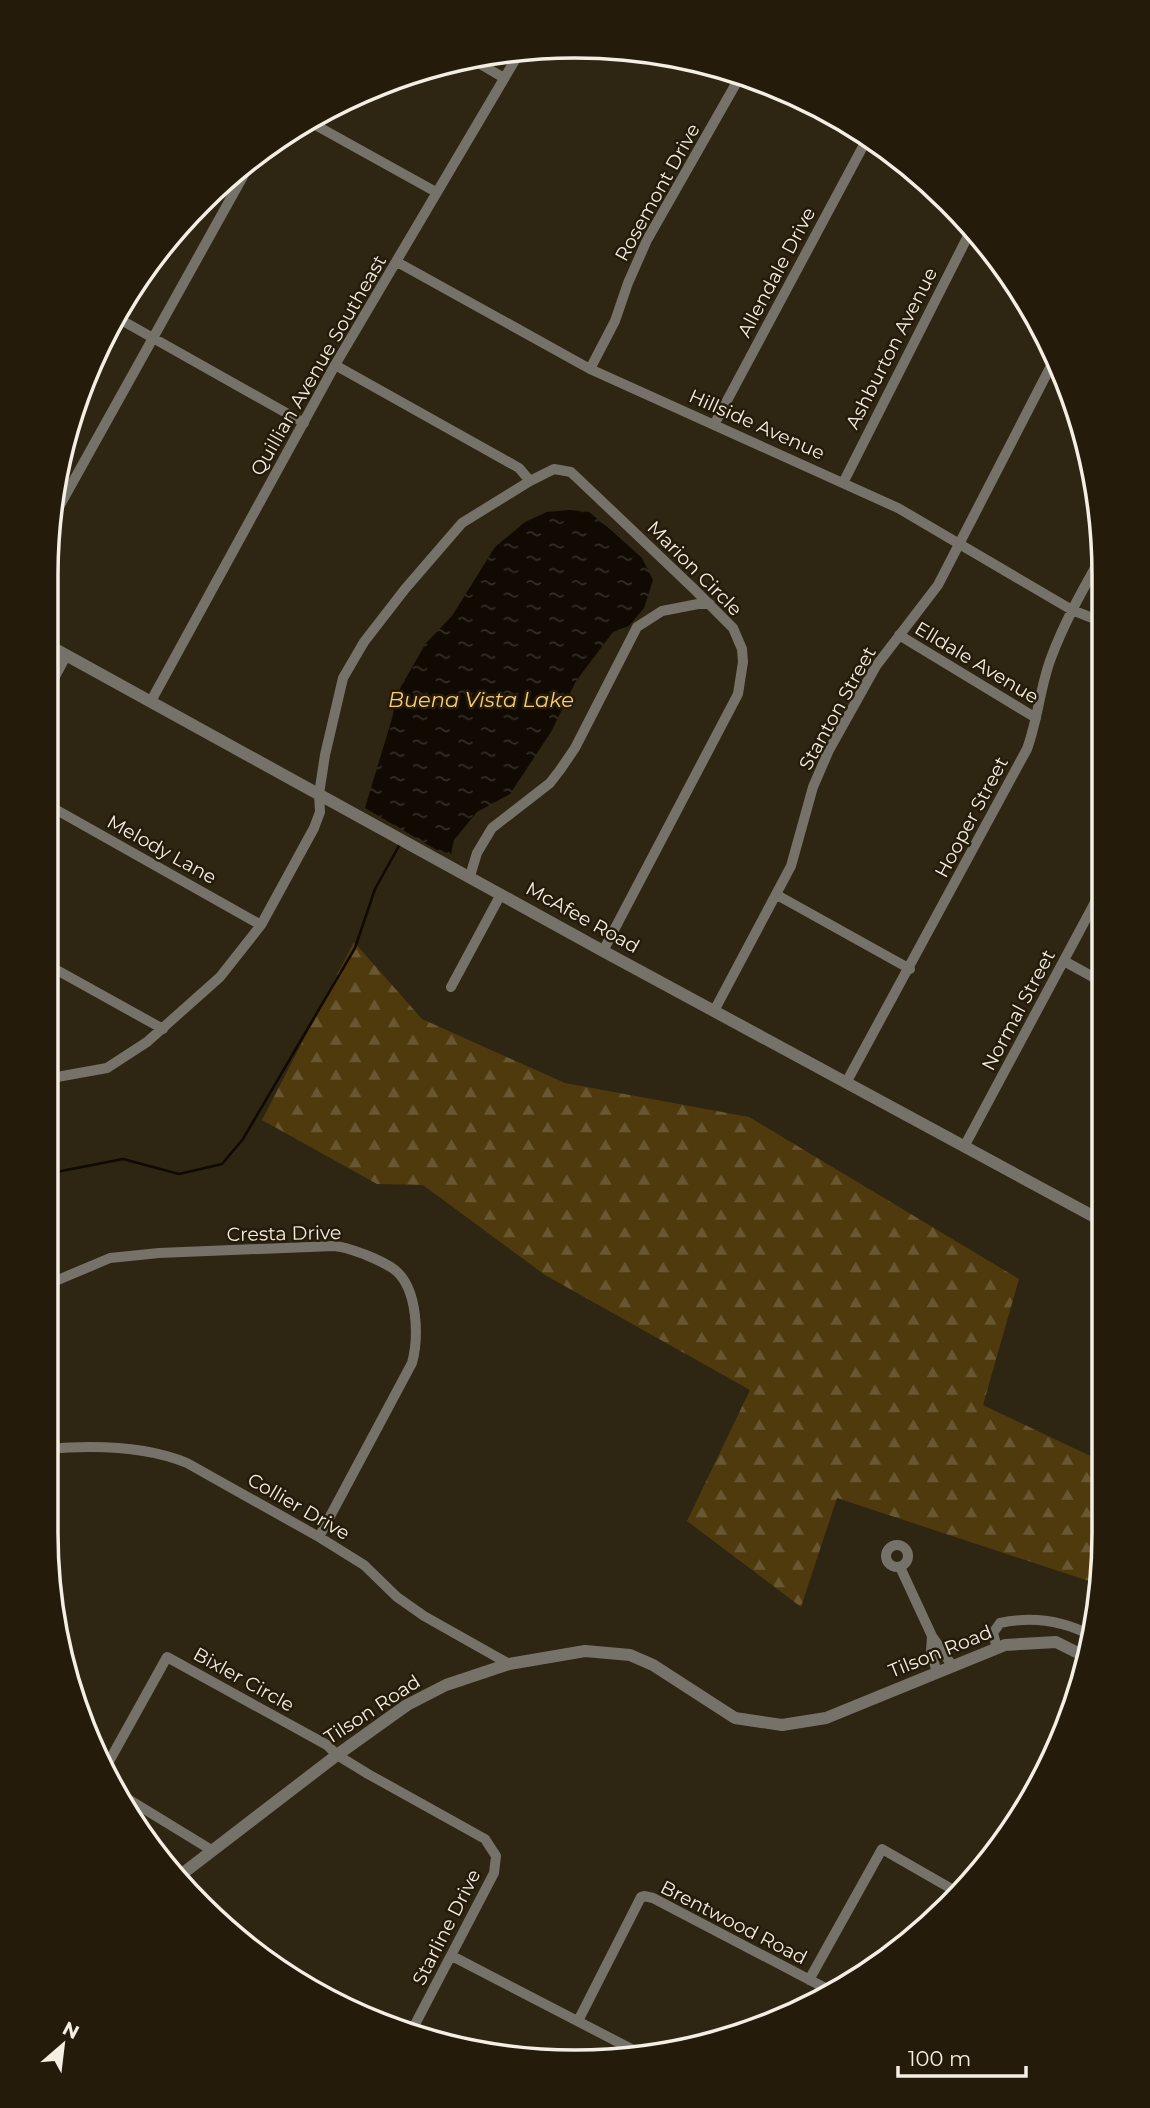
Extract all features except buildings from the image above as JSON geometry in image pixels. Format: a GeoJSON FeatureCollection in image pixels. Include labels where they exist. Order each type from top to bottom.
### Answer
{"type":"FeatureCollection","features":[{"type":"Feature","properties":{"kind":"street","name":"Quillian Avenue Southeast"},"geometry":{"type":"LineString","coordinates":[[151,701],[335,365],[514,61]]}},
{"type":"Feature","properties":{"kind":"street"},"geometry":{"type":"LineString","coordinates":[[484,66],[504,78]]}},
{"type":"Feature","properties":{"kind":"street","name":"Rosemont Drive"},"geometry":{"type":"LineString","coordinates":[[590,369],[615,321],[647,240],[736,83]]}},
{"type":"Feature","properties":{"kind":"street"},"geometry":{"type":"LineString","coordinates":[[317,126],[436,192]]}},
{"type":"Feature","properties":{"kind":"street","name":"Allendale Drive"},"geometry":{"type":"LineString","coordinates":[[715,424],[863,146]]}},
{"type":"Feature","properties":{"kind":"street"},"geometry":{"type":"LineString","coordinates":[[63,499],[241,181]]}},
{"type":"Feature","properties":{"kind":"street","name":"Ashburton Avenue"},"geometry":{"type":"LineString","coordinates":[[843,483],[967,238]]}},
{"type":"Feature","properties":{"kind":"street","name":"Hillside Avenue"},"geometry":{"type":"LineString","coordinates":[[397,262],[590,369],[898,508],[1072,610],[1092,618]]}},
{"type":"Feature","properties":{"kind":"street"},"geometry":{"type":"LineString","coordinates":[[124,322],[304,423]]}},
{"type":"Feature","properties":{"kind":"street"},"geometry":{"type":"LineString","coordinates":[[335,365],[519,468],[530,481]]}},
{"type":"Feature","properties":{"kind":"street","name":"Stanton Street"},"geometry":{"type":"LineString","coordinates":[[714,1011],[791,866],[813,788],[828,750],[876,666],[938,585],[1049,369]]}},
{"type":"Feature","properties":{"kind":"street","name":"Marion Circle"},"geometry":{"type":"LineString","coordinates":[[58,1077],[107,1068],[163,1029],[220,976],[261,925],[314,828],[320,812],[319,794],[325,755],[343,678],[364,642],[462,523],[554,469],[571,472],[710,604],[733,628],[742,649],[743,673],[738,695],[603,951]]}},
{"type":"Feature","properties":{"kind":"street","name":"Hooper Street"},"geometry":{"type":"LineString","coordinates":[[847,1082],[1017,769],[1030,741],[1050,659],[1092,574]]}},
{"type":"Feature","properties":{"kind":"street"},"geometry":{"type":"LineString","coordinates":[[470,876],[477,853],[492,828],[550,783],[561,770],[638,627],[662,611],[710,604]]}},
{"type":"Feature","properties":{"kind":"street","name":"Elldale Avenue"},"geometry":{"type":"LineString","coordinates":[[899,635],[1036,718]]}},
{"type":"Feature","properties":{"kind":"street","name":"McAfee Road"},"geometry":{"type":"LineString","coordinates":[[58,651],[603,951],[1092,1215]]}},
{"type":"Feature","properties":{"kind":"street"},"geometry":{"type":"LineString","coordinates":[[58,671],[66,656]]}},
{"type":"Feature","properties":{"kind":"street","name":"Melody Lane"},"geometry":{"type":"LineString","coordinates":[[58,811],[261,925]]}},
{"type":"Feature","properties":{"kind":"street"},"geometry":{"type":"LineString","coordinates":[[451,988],[502,894]]}},
{"type":"Feature","properties":{"kind":"street"},"geometry":{"type":"LineString","coordinates":[[777,895],[910,969]]}},
{"type":"Feature","properties":{"kind":"street","name":"Normal Street"},"geometry":{"type":"LineString","coordinates":[[965,1145],[1092,908]]}},
{"type":"Feature","properties":{"kind":"street"},"geometry":{"type":"LineString","coordinates":[[1064,961],[1092,977]]}},
{"type":"Feature","properties":{"kind":"street"},"geometry":{"type":"LineString","coordinates":[[58,971],[163,1029]]}},
{"type":"Feature","properties":{"kind":"street","name":"Cresta Drive"},"geometry":{"type":"LineString","coordinates":[[58,1280],[110,1258],[159,1253],[334,1246],[348,1248],[376,1259],[394,1270],[406,1284],[416,1320],[412,1363],[318,1537]]}},
{"type":"Feature","properties":{"kind":"street","name":"Collier Drive"},"geometry":{"type":"LineString","coordinates":[[58,1449],[127,1449],[173,1457],[215,1478],[364,1565],[397,1597],[424,1616],[509,1664]]}},
{"type":"Feature","properties":{"kind":"street"},"geometry":{"type":"LineString","coordinates":[[900,1567],[932,1636],[953,1667]]}},
{"type":"Feature","properties":{"kind":"street"},"geometry":{"type":"LineString","coordinates":[[997,1648],[993,1633],[1000,1623],[1020,1619],[1048,1620],[1083,1631]]}},
{"type":"Feature","properties":{"kind":"street"},"geometry":{"type":"LineString","coordinates":[[932,1636],[931,1651],[937,1673]]}},
{"type":"Feature","properties":{"kind":"street","name":"Tilson Road"},"geometry":{"type":"LineString","coordinates":[[185,1872],[407,1705],[446,1685],[509,1664],[585,1651],[631,1655],[653,1665],[735,1718],[782,1724],[827,1718],[1005,1645],[1056,1642],[1078,1653]]}},
{"type":"Feature","properties":{"kind":"street","name":"Bixler Circle"},"geometry":{"type":"LineString","coordinates":[[110,1759],[167,1657],[327,1745],[337,1755]]}},
{"type":"Feature","properties":{"kind":"street","name":"Starline Drive"},"geometry":{"type":"LineString","coordinates":[[337,1755],[478,1835],[494,1849],[496,1864],[489,1885],[415,2025]]}},
{"type":"Feature","properties":{"kind":"street"},"geometry":{"type":"LineString","coordinates":[[134,1803],[213,1851]]}},
{"type":"Feature","properties":{"kind":"street"},"geometry":{"type":"LineString","coordinates":[[809,1980],[882,1849],[951,1888]]}},
{"type":"Feature","properties":{"kind":"street","name":"Brentwood Road"},"geometry":{"type":"LineString","coordinates":[[578,2021],[641,1897],[648,1896],[823,1987]]}},
{"type":"Feature","properties":{"kind":"street"},"geometry":{"type":"LineString","coordinates":[[453,1956],[628,2047]]}},
{"type":"Feature","properties":{"kind":"green space"},"geometry":{"type":"Polygon","coordinates":[[[354,942],[422,1019],[565,1083],[749,1117],[1019,1279],[983,1405],[1092,1457],[1090,1581],[837,1498],[801,1607],[687,1521],[750,1390],[545,1275],[423,1185],[377,1184],[262,1120],[354,942]]]}},
{"type":"Feature","properties":{"kind":"water","name":"Buena Vista Lake"},"geometry":{"type":"Polygon","coordinates":[[[547,512],[589,512],[642,558],[653,580],[644,608],[629,626],[613,632],[576,681],[551,732],[510,794],[477,812],[454,840],[451,854],[437,850],[365,808],[393,715],[395,697],[426,643],[452,616],[495,547],[525,522],[547,512]]]}},
{"type":"Feature","properties":{"kind":"waterway"},"geometry":{"type":"LineString","coordinates":[[58,1172],[123,1159],[179,1174],[222,1164],[243,1139],[355,948],[375,889],[400,844]]}}]}
